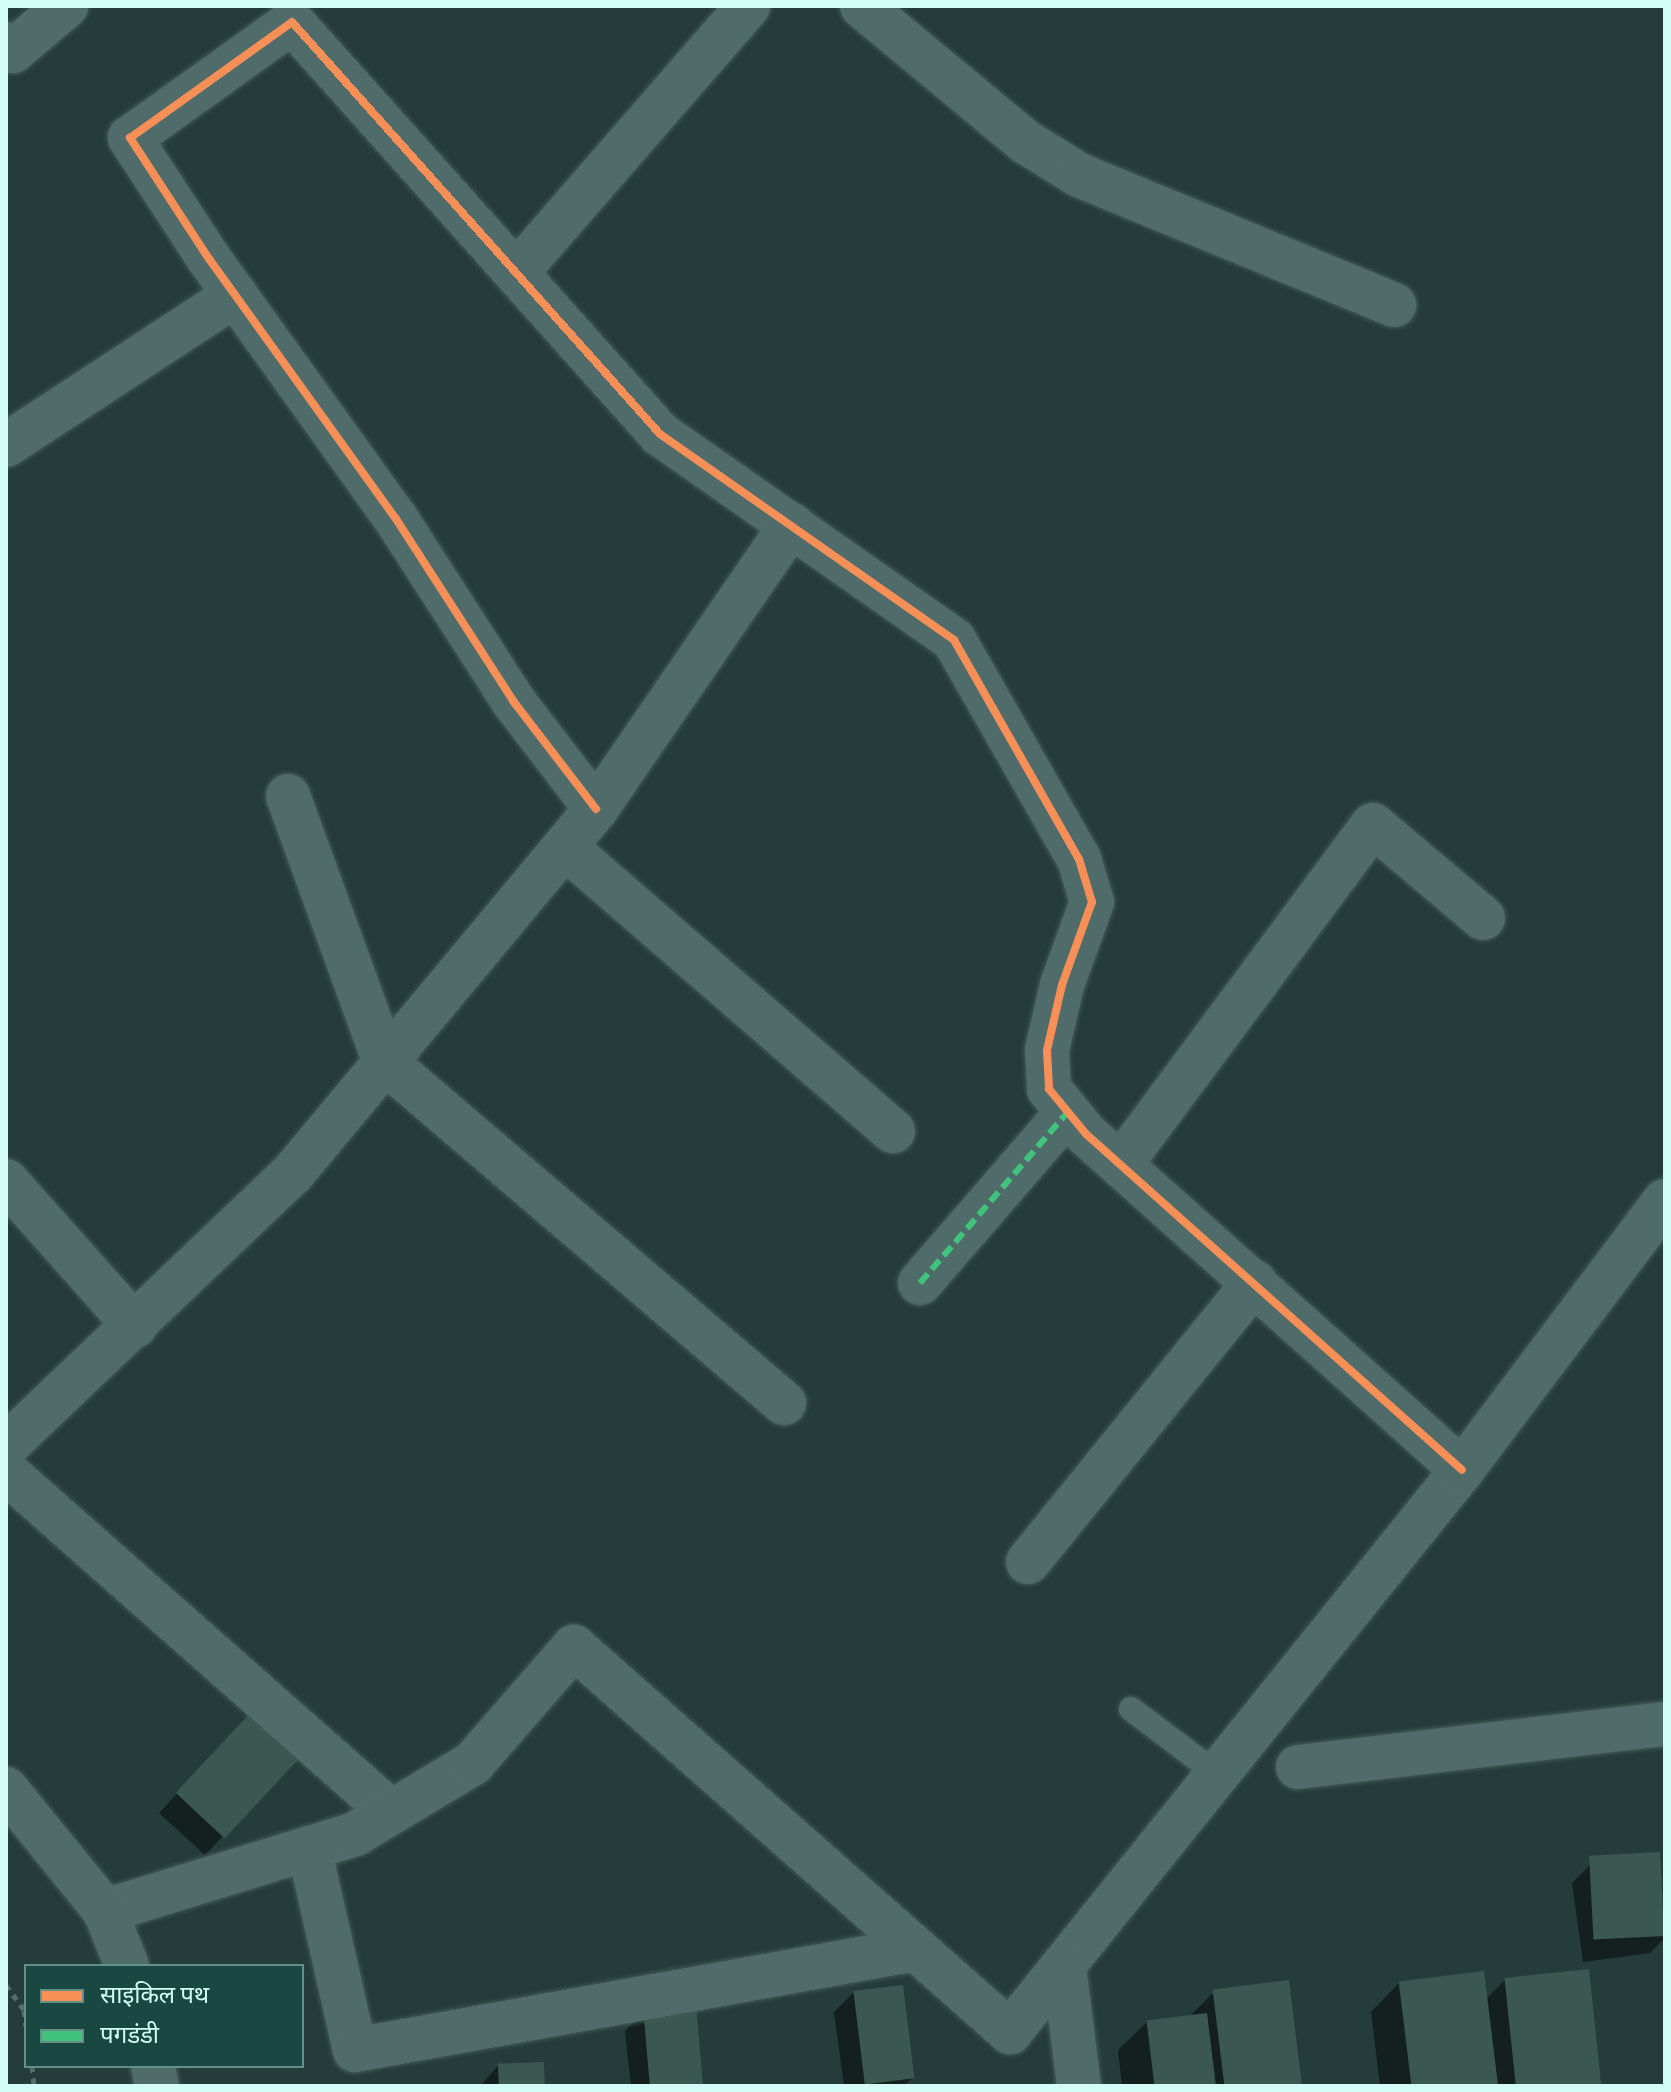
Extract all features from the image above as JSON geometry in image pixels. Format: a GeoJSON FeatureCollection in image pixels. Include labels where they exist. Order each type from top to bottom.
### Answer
{"type":"FeatureCollection","features":[{"type":"Feature","properties":{"kind":"street"},"geometry":{"type":"LineString","coordinates":[[6,44],[13,51],[66,6]]}},
{"type":"Feature","properties":{"kind":"street"},"geometry":{"type":"LineString","coordinates":[[516,273],[748,6]]}},
{"type":"Feature","properties":{"kind":"street"},"geometry":{"type":"LineString","coordinates":[[862,6],[1026,142],[1079,175],[1394,305]]}},
{"type":"Feature","properties":{"kind":"street"},"geometry":{"type":"LineString","coordinates":[[596,809],[514,702],[396,519],[235,295],[130,138],[292,22],[660,434],[954,640],[1079,859],[1092,902],[1062,985],[1047,1050],[1049,1089],[1066,1114],[1462,1470]]}},
{"type":"Feature","properties":{"kind":"street"},"geometry":{"type":"LineString","coordinates":[[6,445],[235,295]]}},
{"type":"Feature","properties":{"kind":"street"},"geometry":{"type":"LineString","coordinates":[[6,1446],[292,1174],[596,809],[791,525]]}},
{"type":"Feature","properties":{"kind":"street"},"geometry":{"type":"LineString","coordinates":[[288,796],[385,1062],[784,1403]]}},
{"type":"Feature","properties":{"kind":"street"},"geometry":{"type":"LineString","coordinates":[[1121,1164],[1373,825],[1483,918]]}},
{"type":"Feature","properties":{"kind":"street"},"geometry":{"type":"LineString","coordinates":[[565,847],[893,1131]]}},
{"type":"Feature","properties":{"kind":"street"},"geometry":{"type":"LineString","coordinates":[[920,1283],[1066,1114]]}},
{"type":"Feature","properties":{"kind":"street"},"geometry":{"type":"LineString","coordinates":[[6,1181],[135,1326]]}},
{"type":"Feature","properties":{"kind":"street"},"geometry":{"type":"LineString","coordinates":[[105,1911],[355,1834],[473,1763],[574,1647],[1010,2032],[1220,1776],[1462,1470],[1665,1201]]}},
{"type":"Feature","properties":{"kind":"street"},"geometry":{"type":"LineString","coordinates":[[1028,1562],[1255,1282]]}},
{"type":"Feature","properties":{"kind":"street"},"geometry":{"type":"LineString","coordinates":[[6,1472],[391,1812]]}},
{"type":"Feature","properties":{"kind":"street"},"geometry":{"type":"LineString","coordinates":[[1298,1767],[1665,1724]]}},
{"type":"Feature","properties":{"kind":"street"},"geometry":{"type":"LineString","coordinates":[[6,1789],[105,1911],[126,1964]]}},
{"type":"Feature","properties":{"kind":"street"},"geometry":{"type":"LineString","coordinates":[[309,1848],[355,2050],[916,1949]]}},
{"type":"Feature","properties":{"kind":"street"},"geometry":{"type":"LineString","coordinates":[[1064,1966],[1079,2086]]}},
{"type":"Feature","properties":{"kind":"lane"},"geometry":{"type":"LineString","coordinates":[[1131,1709],[1220,1776]]}},
{"type":"Feature","properties":{"kind":"path"},"geometry":{"type":"LineString","coordinates":[[6,1985],[24,2010]]}},
{"type":"Feature","properties":{"kind":"building"},"geometry":{"type":"Polygon","coordinates":[[[250,1713],[299,1759],[225,1838],[176,1793],[250,1713]]]}},
{"type":"Feature","properties":{"kind":"building"},"geometry":{"type":"Polygon","coordinates":[[[1660,1852],[1664,1936],[1593,1940],[1589,1856],[1660,1852]]]}},
{"type":"Feature","properties":{"kind":"building"},"geometry":{"type":"Polygon","coordinates":[[[1589,1969],[1601,2086],[1516,2086],[1504,1978],[1589,1969]]]}},
{"type":"Feature","properties":{"kind":"building"},"geometry":{"type":"Polygon","coordinates":[[[1484,1971],[1498,2086],[1411,2086],[1399,1981],[1484,1971]]]}},
{"type":"Feature","properties":{"kind":"building"},"geometry":{"type":"Polygon","coordinates":[[[1289,1980],[1302,2086],[1224,2086],[1213,1989],[1289,1980]]]}},
{"type":"Feature","properties":{"kind":"building"},"geometry":{"type":"Polygon","coordinates":[[[903,1985],[914,2078],[865,2084],[853,1991],[903,1985]]]}},
{"type":"Feature","properties":{"kind":"building"},"geometry":{"type":"Polygon","coordinates":[[[696,2005],[703,2086],[650,2086],[643,2010],[696,2005]]]}},
{"type":"Feature","properties":{"kind":"building"},"geometry":{"type":"Polygon","coordinates":[[[1207,2013],[1216,2086],[1155,2086],[1146,2020],[1207,2013]]]}},
{"type":"Feature","properties":{"kind":"building"},"geometry":{"type":"Polygon","coordinates":[[[544,2062],[545,2086],[499,2086],[498,2064],[544,2062]]]}},
{"type":"Feature","properties":{"kind":"marked path"},"geometry":{"type":"LineString","coordinates":[[920,1283],[1066,1114]]}},
{"type":"Feature","properties":{"kind":"cycle path"},"geometry":{"type":"LineString","coordinates":[[596,809],[514,702],[396,519],[209,259],[130,138],[292,22],[660,434],[954,640],[1079,859],[1092,902],[1062,985],[1047,1050],[1049,1089],[1086,1134],[1462,1470]]}}]}
